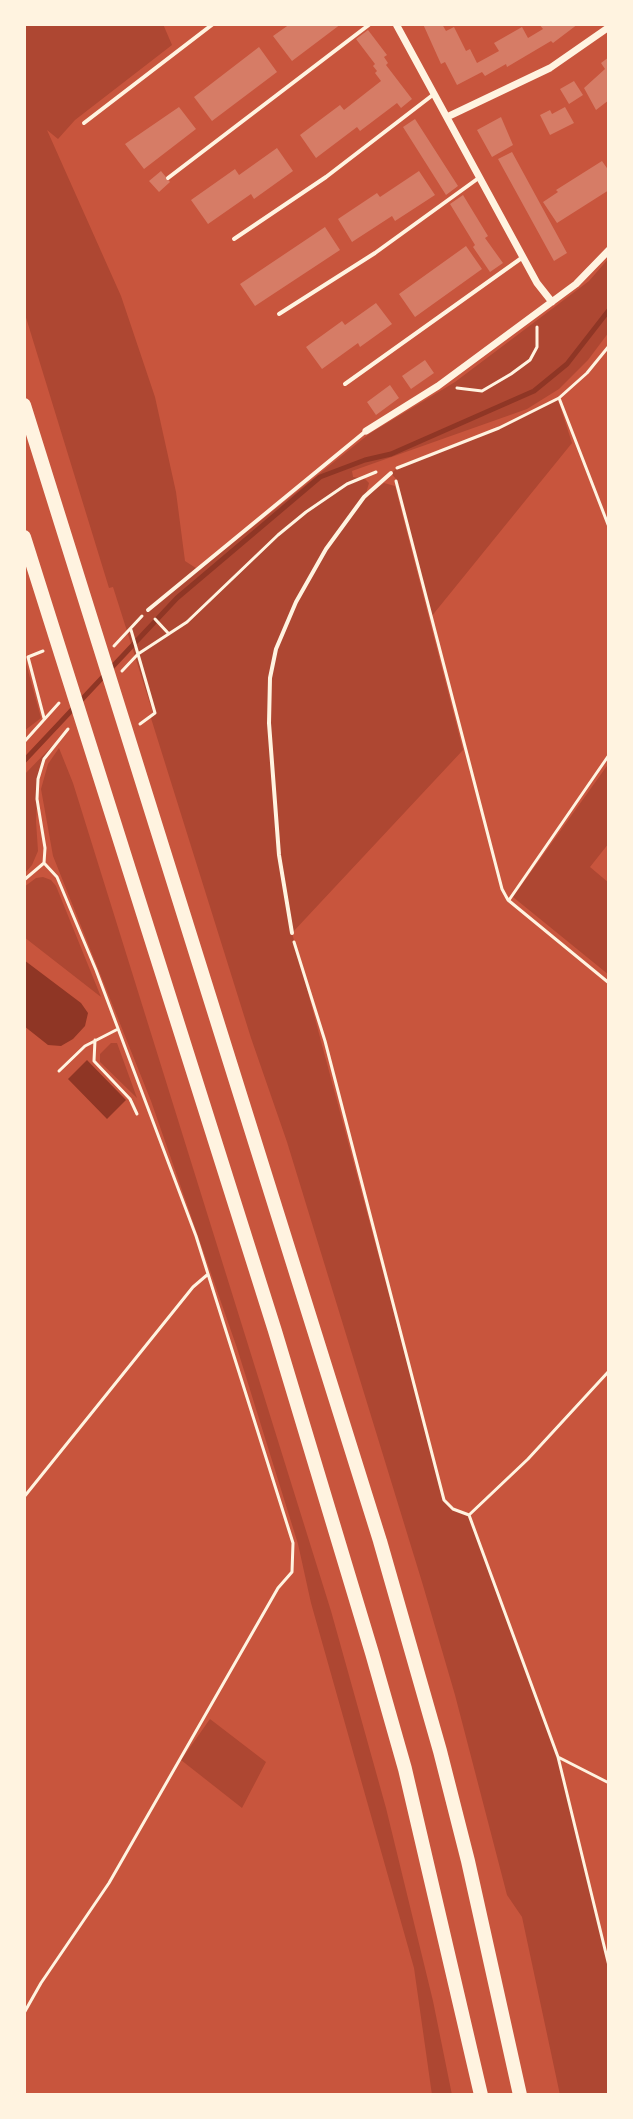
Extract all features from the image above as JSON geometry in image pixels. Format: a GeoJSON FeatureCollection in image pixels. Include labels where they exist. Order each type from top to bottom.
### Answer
{"type":"FeatureCollection","features":[{"type":"Feature","properties":{"kind":"highway"},"geometry":{"type":"LineString","coordinates":[[24,405],[407,1632],[480,1907],[520,2095]]}},
{"type":"Feature","properties":{"kind":"highway"},"geometry":{"type":"LineString","coordinates":[[24,537],[275,1331],[372,1653],[405,1769],[481,2095]]}},
{"type":"Feature","properties":{"kind":"street"},"geometry":{"type":"LineString","coordinates":[[396,24],[523,257],[552,302]]}},
{"type":"Feature","properties":{"kind":"street"},"geometry":{"type":"LineString","coordinates":[[447,117],[550,68],[609,27]]}},
{"type":"Feature","properties":{"kind":"street"},"geometry":{"type":"LineString","coordinates":[[366,431],[438,386],[552,302],[576,284],[609,250]]}},
{"type":"Feature","properties":{"kind":"lane"},"geometry":{"type":"LineString","coordinates":[[84,123],[213,24]]}},
{"type":"Feature","properties":{"kind":"lane"},"geometry":{"type":"LineString","coordinates":[[168,178],[370,24]]}},
{"type":"Feature","properties":{"kind":"lane"},"geometry":{"type":"LineString","coordinates":[[234,239],[326,177],[434,94]]}},
{"type":"Feature","properties":{"kind":"lane"},"geometry":{"type":"LineString","coordinates":[[279,314],[375,253],[480,177]]}},
{"type":"Feature","properties":{"kind":"lane"},"geometry":{"type":"LineString","coordinates":[[345,384],[523,257]]}},
{"type":"Feature","properties":{"kind":"lane"},"geometry":{"type":"LineString","coordinates":[[148,610],[366,431]]}},
{"type":"Feature","properties":{"kind":"lane"},"geometry":{"type":"LineString","coordinates":[[292,933],[279,855],[269,723],[270,678],[276,649],[296,602],[326,549],[364,497],[391,473]]}},
{"type":"Feature","properties":{"kind":"path"},"geometry":{"type":"LineString","coordinates":[[438,386],[482,391],[530,360],[537,347],[538,312]]}},
{"type":"Feature","properties":{"kind":"path"},"geometry":{"type":"LineString","coordinates":[[152,615],[169,634],[187,622],[278,535],[337,490],[377,472],[391,473],[403,464],[499,428],[559,398],[577,384],[609,346]]}},
{"type":"Feature","properties":{"kind":"path"},"geometry":{"type":"LineString","coordinates":[[559,398],[609,527]]}},
{"type":"Feature","properties":{"kind":"path"},"geometry":{"type":"LineString","coordinates":[[391,473],[396,479],[502,889],[508,900],[609,983]]}},
{"type":"Feature","properties":{"kind":"path"},"geometry":{"type":"LineString","coordinates":[[128,734],[155,713],[130,629]]}},
{"type":"Feature","properties":{"kind":"path"},"geometry":{"type":"LineString","coordinates":[[44,718],[28,657],[58,645]]}},
{"type":"Feature","properties":{"kind":"path"},"geometry":{"type":"LineString","coordinates":[[508,900],[609,755]]}},
{"type":"Feature","properties":{"kind":"path"},"geometry":{"type":"LineString","coordinates":[[24,880],[44,863],[45,848],[37,799],[38,779],[44,759]]}},
{"type":"Feature","properties":{"kind":"path"},"geometry":{"type":"LineString","coordinates":[[24,2013],[109,1883],[278,1588],[292,1572],[293,1543],[196,1236],[57,877],[44,863]]}},
{"type":"Feature","properties":{"kind":"path"},"geometry":{"type":"LineString","coordinates":[[292,933],[325,1041],[444,1500],[453,1509],[469,1515],[558,1757],[609,1966]]}},
{"type":"Feature","properties":{"kind":"path"},"geometry":{"type":"LineString","coordinates":[[59,1071],[85,1046],[118,1029]]}},
{"type":"Feature","properties":{"kind":"path"},"geometry":{"type":"LineString","coordinates":[[95,1040],[94,1061],[130,1099],[137,1114]]}},
{"type":"Feature","properties":{"kind":"path"},"geometry":{"type":"LineString","coordinates":[[24,1497],[193,1287],[207,1275]]}},
{"type":"Feature","properties":{"kind":"path"},"geometry":{"type":"LineString","coordinates":[[469,1515],[528,1459],[609,1371]]}},
{"type":"Feature","properties":{"kind":"path"},"geometry":{"type":"LineString","coordinates":[[558,1757],[609,1783]]}},
{"type":"Feature","properties":{"kind":"shaded area"},"geometry":{"type":"Polygon","coordinates":[[[24,24],[163,24],[172,45],[75,120],[58,139],[47,130],[121,296],[155,397],[176,492],[185,561],[199,570],[369,434],[455,382],[589,281],[609,258],[609,332],[588,360],[559,389],[527,409],[352,471],[353,477],[369,483],[365,497],[384,483],[395,486],[463,750],[292,933],[444,1500],[453,1509],[469,1515],[558,1757],[609,1966],[609,2095],[560,2095],[522,1917],[507,1895],[422,1582],[287,1142],[251,1038],[150,715],[153,713],[113,587],[109,588],[24,311],[24,24]]]}},
{"type":"Feature","properties":{"kind":"shaded area"},"geometry":{"type":"Polygon","coordinates":[[[558,400],[572,443],[431,617],[396,479],[391,473],[403,464],[499,428],[558,400]]]}},
{"type":"Feature","properties":{"kind":"shaded area"},"geometry":{"type":"Polygon","coordinates":[[[24,656],[41,718],[24,731],[24,656]]]}},
{"type":"Feature","properties":{"kind":"shaded area"},"geometry":{"type":"Polygon","coordinates":[[[54,744],[44,759],[38,779],[38,851],[24,874],[24,775],[54,744]]]}},
{"type":"Feature","properties":{"kind":"shaded area"},"geometry":{"type":"Polygon","coordinates":[[[59,748],[73,783],[331,1611],[386,1808],[433,2001],[452,2095],[432,2095],[414,1968],[311,1603],[298,1544],[237,1348],[151,1101],[53,856],[41,789],[48,764],[59,748]]]}},
{"type":"Feature","properties":{"kind":"shaded area"},"geometry":{"type":"Polygon","coordinates":[[[609,763],[609,843],[590,867],[609,883],[609,975],[513,897],[609,763]]]}},
{"type":"Feature","properties":{"kind":"shaded area"},"geometry":{"type":"Polygon","coordinates":[[[43,877],[56,886],[101,997],[24,937],[24,887],[43,877]]]}},
{"type":"Feature","properties":{"kind":"shaded area"},"geometry":{"type":"Polygon","coordinates":[[[24,960],[81,1003],[88,1013],[85,1026],[61,1046],[48,1045],[24,1026],[24,960]]]}},
{"type":"Feature","properties":{"kind":"shaded area"},"geometry":{"type":"Polygon","coordinates":[[[111,1043],[117,1043],[137,1098],[100,1062],[100,1054],[111,1043]]]}},
{"type":"Feature","properties":{"kind":"shaded area"},"geometry":{"type":"Polygon","coordinates":[[[87,1060],[126,1100],[107,1119],[68,1079],[87,1060]]]}},
{"type":"Feature","properties":{"kind":"shaded area"},"geometry":{"type":"Polygon","coordinates":[[[210,1719],[266,1762],[242,1808],[181,1760],[210,1719]]]}},
{"type":"Feature","properties":{"kind":"building"},"geometry":{"type":"Polygon","coordinates":[[[290,24],[341,24],[292,61],[273,36],[290,24]]]}},
{"type":"Feature","properties":{"kind":"building"},"geometry":{"type":"Polygon","coordinates":[[[423,24],[442,24],[446,31],[454,27],[466,51],[470,49],[477,63],[499,51],[494,43],[522,27],[528,38],[543,29],[539,24],[578,24],[553,43],[551,41],[507,67],[506,64],[485,76],[482,72],[457,85],[445,62],[441,64],[423,24]]]}},
{"type":"Feature","properties":{"kind":"building"},"geometry":{"type":"Polygon","coordinates":[[[368,30],[387,55],[384,57],[388,63],[386,65],[412,99],[401,108],[397,103],[360,131],[357,127],[316,158],[300,135],[340,105],[344,110],[381,81],[375,73],[375,64],[356,39],[368,30]]]}},
{"type":"Feature","properties":{"kind":"building"},"geometry":{"type":"Polygon","coordinates":[[[259,47],[277,72],[212,121],[194,97],[259,47]]]}},
{"type":"Feature","properties":{"kind":"building"},"geometry":{"type":"Polygon","coordinates":[[[609,57],[609,100],[596,110],[584,88],[605,69],[601,63],[609,57]]]}},
{"type":"Feature","properties":{"kind":"building"},"geometry":{"type":"Polygon","coordinates":[[[574,81],[583,95],[569,104],[560,89],[574,81]]]}},
{"type":"Feature","properties":{"kind":"building"},"geometry":{"type":"Polygon","coordinates":[[[179,107],[196,129],[144,169],[125,144],[179,107]]]}},
{"type":"Feature","properties":{"kind":"building"},"geometry":{"type":"Polygon","coordinates":[[[565,107],[574,123],[550,135],[540,115],[550,110],[552,114],[565,107]]]}},
{"type":"Feature","properties":{"kind":"building"},"geometry":{"type":"Polygon","coordinates":[[[501,117],[513,145],[492,157],[477,130],[501,117]]]}},
{"type":"Feature","properties":{"kind":"building"},"geometry":{"type":"Polygon","coordinates":[[[415,119],[458,186],[446,195],[403,127],[415,119]]]}},
{"type":"Feature","properties":{"kind":"building"},"geometry":{"type":"Polygon","coordinates":[[[277,148],[293,171],[254,199],[251,194],[208,224],[191,200],[235,169],[239,175],[277,148]]]}},
{"type":"Feature","properties":{"kind":"building"},"geometry":{"type":"Polygon","coordinates":[[[512,152],[567,253],[554,261],[498,159],[512,152]]]}},
{"type":"Feature","properties":{"kind":"building"},"geometry":{"type":"Polygon","coordinates":[[[602,161],[609,171],[609,190],[557,223],[543,202],[558,192],[556,190],[602,161]]]}},
{"type":"Feature","properties":{"kind":"building"},"geometry":{"type":"Polygon","coordinates":[[[161,171],[170,182],[159,192],[149,181],[161,171]]]}},
{"type":"Feature","properties":{"kind":"building"},"geometry":{"type":"Polygon","coordinates":[[[419,171],[435,195],[395,221],[392,216],[352,242],[338,219],[377,193],[380,197],[419,171]]]}},
{"type":"Feature","properties":{"kind":"building"},"geometry":{"type":"Polygon","coordinates":[[[463,195],[488,236],[485,238],[503,263],[490,272],[450,204],[463,195]]]}},
{"type":"Feature","properties":{"kind":"building"},"geometry":{"type":"Polygon","coordinates":[[[325,227],[340,250],[255,306],[240,284],[325,227]]]}},
{"type":"Feature","properties":{"kind":"building"},"geometry":{"type":"Polygon","coordinates":[[[466,246],[482,269],[415,317],[399,294],[466,246]]]}},
{"type":"Feature","properties":{"kind":"building"},"geometry":{"type":"Polygon","coordinates":[[[376,303],[392,324],[360,347],[358,343],[322,369],[306,347],[342,321],[345,325],[376,303]]]}},
{"type":"Feature","properties":{"kind":"building"},"geometry":{"type":"Polygon","coordinates":[[[425,360],[434,373],[411,389],[402,376],[425,360]]]}},
{"type":"Feature","properties":{"kind":"building"},"geometry":{"type":"Polygon","coordinates":[[[390,385],[399,398],[376,415],[367,402],[390,385]]]}},
{"type":"Feature","properties":{"kind":"waterway"},"geometry":{"type":"LineString","coordinates":[[24,761],[177,598],[320,477],[391,454],[534,391],[567,364],[609,310]]}}]}
